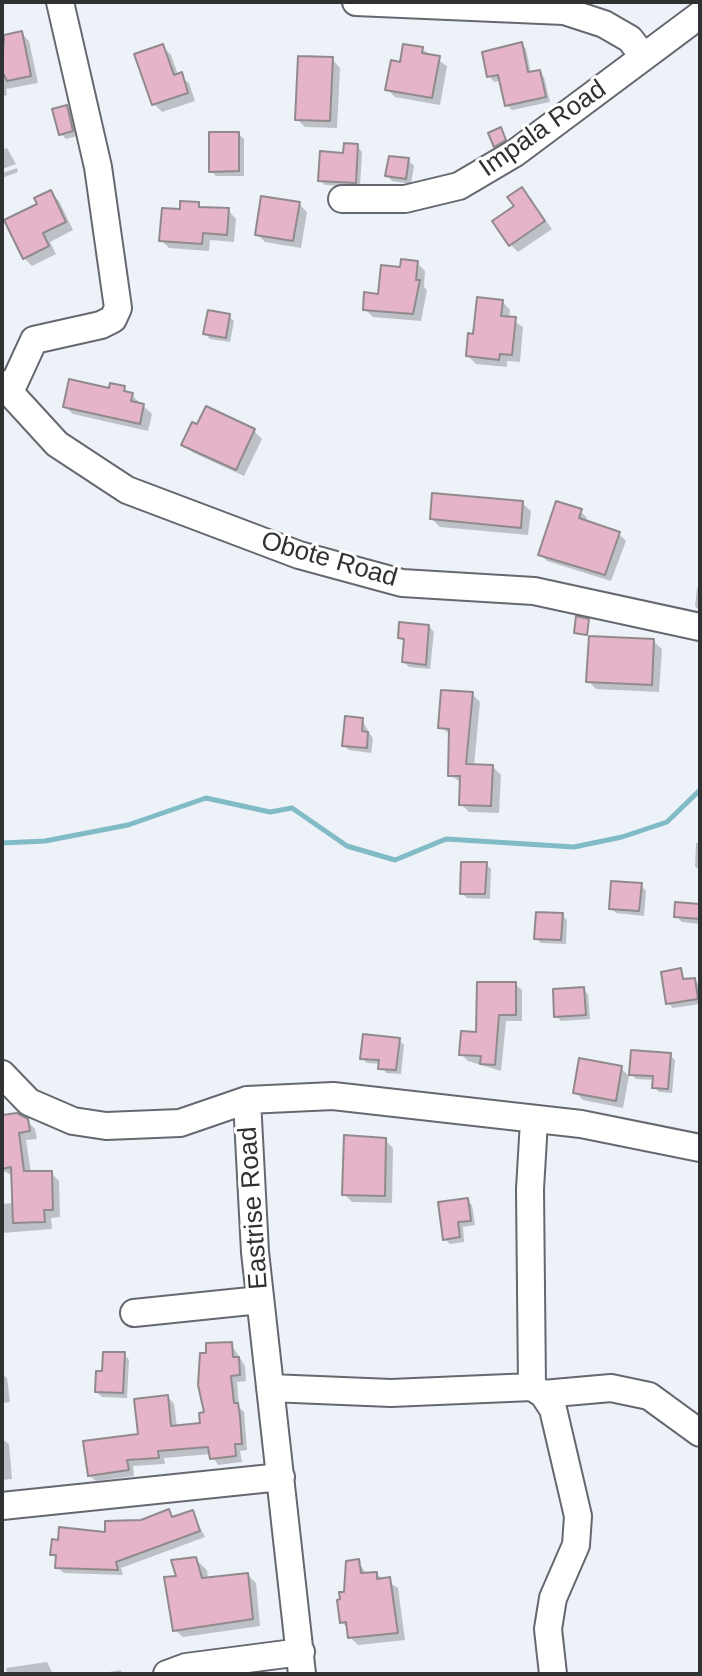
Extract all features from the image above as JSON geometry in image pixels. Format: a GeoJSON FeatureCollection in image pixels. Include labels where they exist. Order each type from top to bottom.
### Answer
{"type":"FeatureCollection","features":[{"type":"Feature","properties":{"kind":"street"},"geometry":{"type":"LineString","coordinates":[[6,388],[34,340],[101,325],[113,319],[118,308],[98,167],[60,2]]}},
{"type":"Feature","properties":{"kind":"street"},"geometry":{"type":"LineString","coordinates":[[356,2],[564,11],[604,24],[630,39],[643,56]]}},
{"type":"Feature","properties":{"kind":"street","name":"Impala Road"},"geometry":{"type":"LineString","coordinates":[[342,199],[405,199],[459,186],[515,153],[700,15]]}},
{"type":"Feature","properties":{"kind":"street","name":"Obote Road"},"geometry":{"type":"LineString","coordinates":[[6,388],[57,444],[127,490],[299,555],[402,583],[534,591],[700,627]]}},
{"type":"Feature","properties":{"kind":"street"},"geometry":{"type":"LineString","coordinates":[[2,1074],[29,1102],[73,1121],[106,1126],[180,1123],[247,1100]]}},
{"type":"Feature","properties":{"kind":"street","name":"Eastrise Road"},"geometry":{"type":"LineString","coordinates":[[301,1663],[260,1300],[247,1100],[333,1096],[581,1124],[700,1148]]}},
{"type":"Feature","properties":{"kind":"street"},"geometry":{"type":"LineString","coordinates":[[534,1121],[530,1189],[538,1390],[553,1409],[578,1516],[576,1545],[561,1572],[548,1629],[553,1674]]}},
{"type":"Feature","properties":{"kind":"street"},"geometry":{"type":"LineString","coordinates":[[134,1313],[260,1300]]}},
{"type":"Feature","properties":{"kind":"street"},"geometry":{"type":"LineString","coordinates":[[270,1388],[391,1393],[611,1388],[649,1396],[700,1433]]}},
{"type":"Feature","properties":{"kind":"street"},"geometry":{"type":"LineString","coordinates":[[2,1506],[281,1477]]}},
{"type":"Feature","properties":{"kind":"street"},"geometry":{"type":"LineString","coordinates":[[167,1674],[186,1667],[301,1663]]}},
{"type":"Feature","properties":{"kind":"building"},"geometry":{"type":"Polygon","coordinates":[[[22,31],[31,76],[7,81],[2,71],[4,35],[22,31]]]}},
{"type":"Feature","properties":{"kind":"building"},"geometry":{"type":"Polygon","coordinates":[[[522,42],[528,72],[540,70],[546,97],[505,106],[498,75],[487,77],[482,52],[522,42]]]}},
{"type":"Feature","properties":{"kind":"building"},"geometry":{"type":"Polygon","coordinates":[[[163,44],[174,75],[182,72],[188,93],[152,105],[134,54],[163,44]]]}},
{"type":"Feature","properties":{"kind":"building"},"geometry":{"type":"Polygon","coordinates":[[[403,44],[423,47],[422,53],[440,56],[432,98],[385,90],[391,60],[400,62],[403,44]]]}},
{"type":"Feature","properties":{"kind":"building"},"geometry":{"type":"Polygon","coordinates":[[[298,56],[333,57],[330,121],[295,120],[298,56]]]}},
{"type":"Feature","properties":{"kind":"building"},"geometry":{"type":"Polygon","coordinates":[[[67,105],[73,131],[59,135],[52,109],[67,105]]]}},
{"type":"Feature","properties":{"kind":"building"},"geometry":{"type":"Polygon","coordinates":[[[501,127],[506,140],[494,147],[488,133],[501,127]]]}},
{"type":"Feature","properties":{"kind":"building"},"geometry":{"type":"Polygon","coordinates":[[[209,132],[239,132],[239,171],[209,172],[209,132]]]}},
{"type":"Feature","properties":{"kind":"building"},"geometry":{"type":"Polygon","coordinates":[[[344,143],[358,144],[356,183],[318,181],[320,151],[343,153],[344,143]]]}},
{"type":"Feature","properties":{"kind":"building"},"geometry":{"type":"Polygon","coordinates":[[[389,156],[409,158],[406,179],[385,176],[389,156]]]}},
{"type":"Feature","properties":{"kind":"building"},"geometry":{"type":"Polygon","coordinates":[[[522,187],[545,221],[509,246],[492,221],[514,206],[507,197],[522,187]]]}},
{"type":"Feature","properties":{"kind":"building"},"geometry":{"type":"Polygon","coordinates":[[[51,190],[66,222],[43,233],[49,246],[23,259],[4,220],[37,204],[34,198],[51,190]]]}},
{"type":"Feature","properties":{"kind":"building"},"geometry":{"type":"Polygon","coordinates":[[[261,196],[300,202],[293,241],[255,235],[261,196]]]}},
{"type":"Feature","properties":{"kind":"building"},"geometry":{"type":"Polygon","coordinates":[[[180,201],[199,202],[199,207],[229,208],[227,235],[203,233],[202,244],[159,241],[162,208],[180,209],[180,201]]]}},
{"type":"Feature","properties":{"kind":"building"},"geometry":{"type":"Polygon","coordinates":[[[401,259],[418,261],[416,280],[420,280],[413,314],[363,310],[364,292],[378,294],[381,265],[400,267],[401,259]]]}},
{"type":"Feature","properties":{"kind":"building"},"geometry":{"type":"Polygon","coordinates":[[[477,297],[503,300],[501,316],[516,317],[512,355],[500,354],[499,360],[466,356],[468,333],[473,334],[477,297]]]}},
{"type":"Feature","properties":{"kind":"building"},"geometry":{"type":"Polygon","coordinates":[[[208,310],[230,314],[226,338],[203,334],[208,310]]]}},
{"type":"Feature","properties":{"kind":"building"},"geometry":{"type":"Polygon","coordinates":[[[69,379],[109,388],[110,383],[125,386],[124,391],[133,393],[131,401],[144,404],[140,424],[63,407],[69,379]]]}},
{"type":"Feature","properties":{"kind":"building"},"geometry":{"type":"Polygon","coordinates":[[[206,406],[255,429],[236,470],[181,445],[192,422],[197,424],[206,406]]]}},
{"type":"Feature","properties":{"kind":"building"},"geometry":{"type":"Polygon","coordinates":[[[432,493],[523,501],[521,528],[430,519],[432,493]]]}},
{"type":"Feature","properties":{"kind":"building"},"geometry":{"type":"Polygon","coordinates":[[[556,501],[582,509],[579,518],[620,532],[605,575],[538,555],[556,501]]]}},
{"type":"Feature","properties":{"kind":"building"},"geometry":{"type":"Polygon","coordinates":[[[576,616],[589,619],[587,635],[574,633],[576,616]]]}},
{"type":"Feature","properties":{"kind":"building"},"geometry":{"type":"Polygon","coordinates":[[[399,622],[429,625],[426,665],[402,662],[404,639],[398,638],[399,622]]]}},
{"type":"Feature","properties":{"kind":"building"},"geometry":{"type":"Polygon","coordinates":[[[589,636],[654,639],[652,685],[586,682],[589,636]]]}},
{"type":"Feature","properties":{"kind":"building"},"geometry":{"type":"Polygon","coordinates":[[[441,690],[473,692],[466,764],[493,765],[491,806],[459,805],[460,776],[448,776],[449,729],[438,728],[441,690]]]}},
{"type":"Feature","properties":{"kind":"building"},"geometry":{"type":"Polygon","coordinates":[[[345,716],[363,718],[362,731],[368,732],[367,748],[342,746],[345,716]]]}},
{"type":"Feature","properties":{"kind":"building"},"geometry":{"type":"Polygon","coordinates":[[[461,862],[487,862],[485,894],[460,894],[461,862]]]}},
{"type":"Feature","properties":{"kind":"building"},"geometry":{"type":"Polygon","coordinates":[[[611,881],[642,883],[639,911],[609,909],[611,881]]]}},
{"type":"Feature","properties":{"kind":"building"},"geometry":{"type":"Polygon","coordinates":[[[675,902],[700,904],[700,919],[674,917],[675,902]]]}},
{"type":"Feature","properties":{"kind":"building"},"geometry":{"type":"Polygon","coordinates":[[[536,912],[563,913],[561,940],[534,939],[536,912]]]}},
{"type":"Feature","properties":{"kind":"building"},"geometry":{"type":"Polygon","coordinates":[[[681,968],[683,979],[695,978],[698,999],[666,1004],[661,972],[681,968]]]}},
{"type":"Feature","properties":{"kind":"building"},"geometry":{"type":"Polygon","coordinates":[[[477,982],[516,982],[516,1015],[499,1015],[495,1065],[480,1064],[481,1056],[459,1055],[461,1031],[476,1032],[477,982]]]}},
{"type":"Feature","properties":{"kind":"building"},"geometry":{"type":"Polygon","coordinates":[[[584,987],[586,1015],[554,1017],[553,989],[584,987]]]}},
{"type":"Feature","properties":{"kind":"building"},"geometry":{"type":"Polygon","coordinates":[[[363,1034],[400,1038],[396,1070],[378,1069],[379,1060],[360,1059],[363,1034]]]}},
{"type":"Feature","properties":{"kind":"building"},"geometry":{"type":"Polygon","coordinates":[[[631,1050],[671,1053],[668,1089],[652,1088],[653,1076],[629,1075],[631,1050]]]}},
{"type":"Feature","properties":{"kind":"building"},"geometry":{"type":"Polygon","coordinates":[[[579,1058],[622,1066],[616,1101],[573,1093],[579,1058]]]}},
{"type":"Feature","properties":{"kind":"building"},"geometry":{"type":"Polygon","coordinates":[[[17,1113],[28,1119],[30,1131],[19,1133],[24,1171],[52,1171],[53,1210],[44,1210],[45,1222],[13,1223],[11,1167],[2,1169],[2,1115],[17,1113]]]}},
{"type":"Feature","properties":{"kind":"building"},"geometry":{"type":"Polygon","coordinates":[[[344,1135],[386,1138],[385,1196],[342,1195],[344,1135]]]}},
{"type":"Feature","properties":{"kind":"building"},"geometry":{"type":"Polygon","coordinates":[[[468,1198],[471,1221],[458,1222],[460,1237],[443,1240],[438,1202],[468,1198]]]}},
{"type":"Feature","properties":{"kind":"building"},"geometry":{"type":"Polygon","coordinates":[[[232,1342],[233,1357],[239,1357],[240,1375],[231,1376],[234,1403],[238,1403],[242,1444],[235,1444],[236,1456],[210,1459],[208,1447],[158,1451],[159,1458],[127,1460],[129,1470],[88,1476],[83,1441],[138,1434],[134,1399],[168,1395],[171,1426],[200,1423],[199,1413],[204,1412],[198,1385],[200,1353],[206,1353],[206,1343],[232,1342]]]}},
{"type":"Feature","properties":{"kind":"building"},"geometry":{"type":"Polygon","coordinates":[[[103,1352],[125,1352],[123,1393],[95,1392],[96,1371],[102,1371],[103,1352]]]}},
{"type":"Feature","properties":{"kind":"building"},"geometry":{"type":"Polygon","coordinates":[[[169,1509],[172,1517],[193,1510],[200,1531],[116,1562],[118,1570],[55,1568],[56,1555],[50,1555],[52,1539],[58,1540],[59,1527],[105,1532],[105,1521],[141,1520],[169,1509]]]}},
{"type":"Feature","properties":{"kind":"building"},"geometry":{"type":"Polygon","coordinates":[[[196,1557],[202,1578],[248,1573],[253,1619],[173,1631],[164,1577],[176,1576],[171,1560],[196,1557]]]}},
{"type":"Feature","properties":{"kind":"building"},"geometry":{"type":"Polygon","coordinates":[[[359,1559],[361,1573],[377,1572],[377,1579],[390,1577],[398,1633],[348,1638],[346,1622],[340,1623],[337,1600],[340,1599],[339,1592],[344,1592],[346,1561],[359,1559]]]}},
{"type":"Feature","properties":{"kind":"waterway"},"geometry":{"type":"LineString","coordinates":[[2,843],[45,841],[128,825],[206,798],[270,812],[292,808],[347,846],[395,860],[446,839],[574,847],[622,837],[667,822],[700,790]]}}]}
